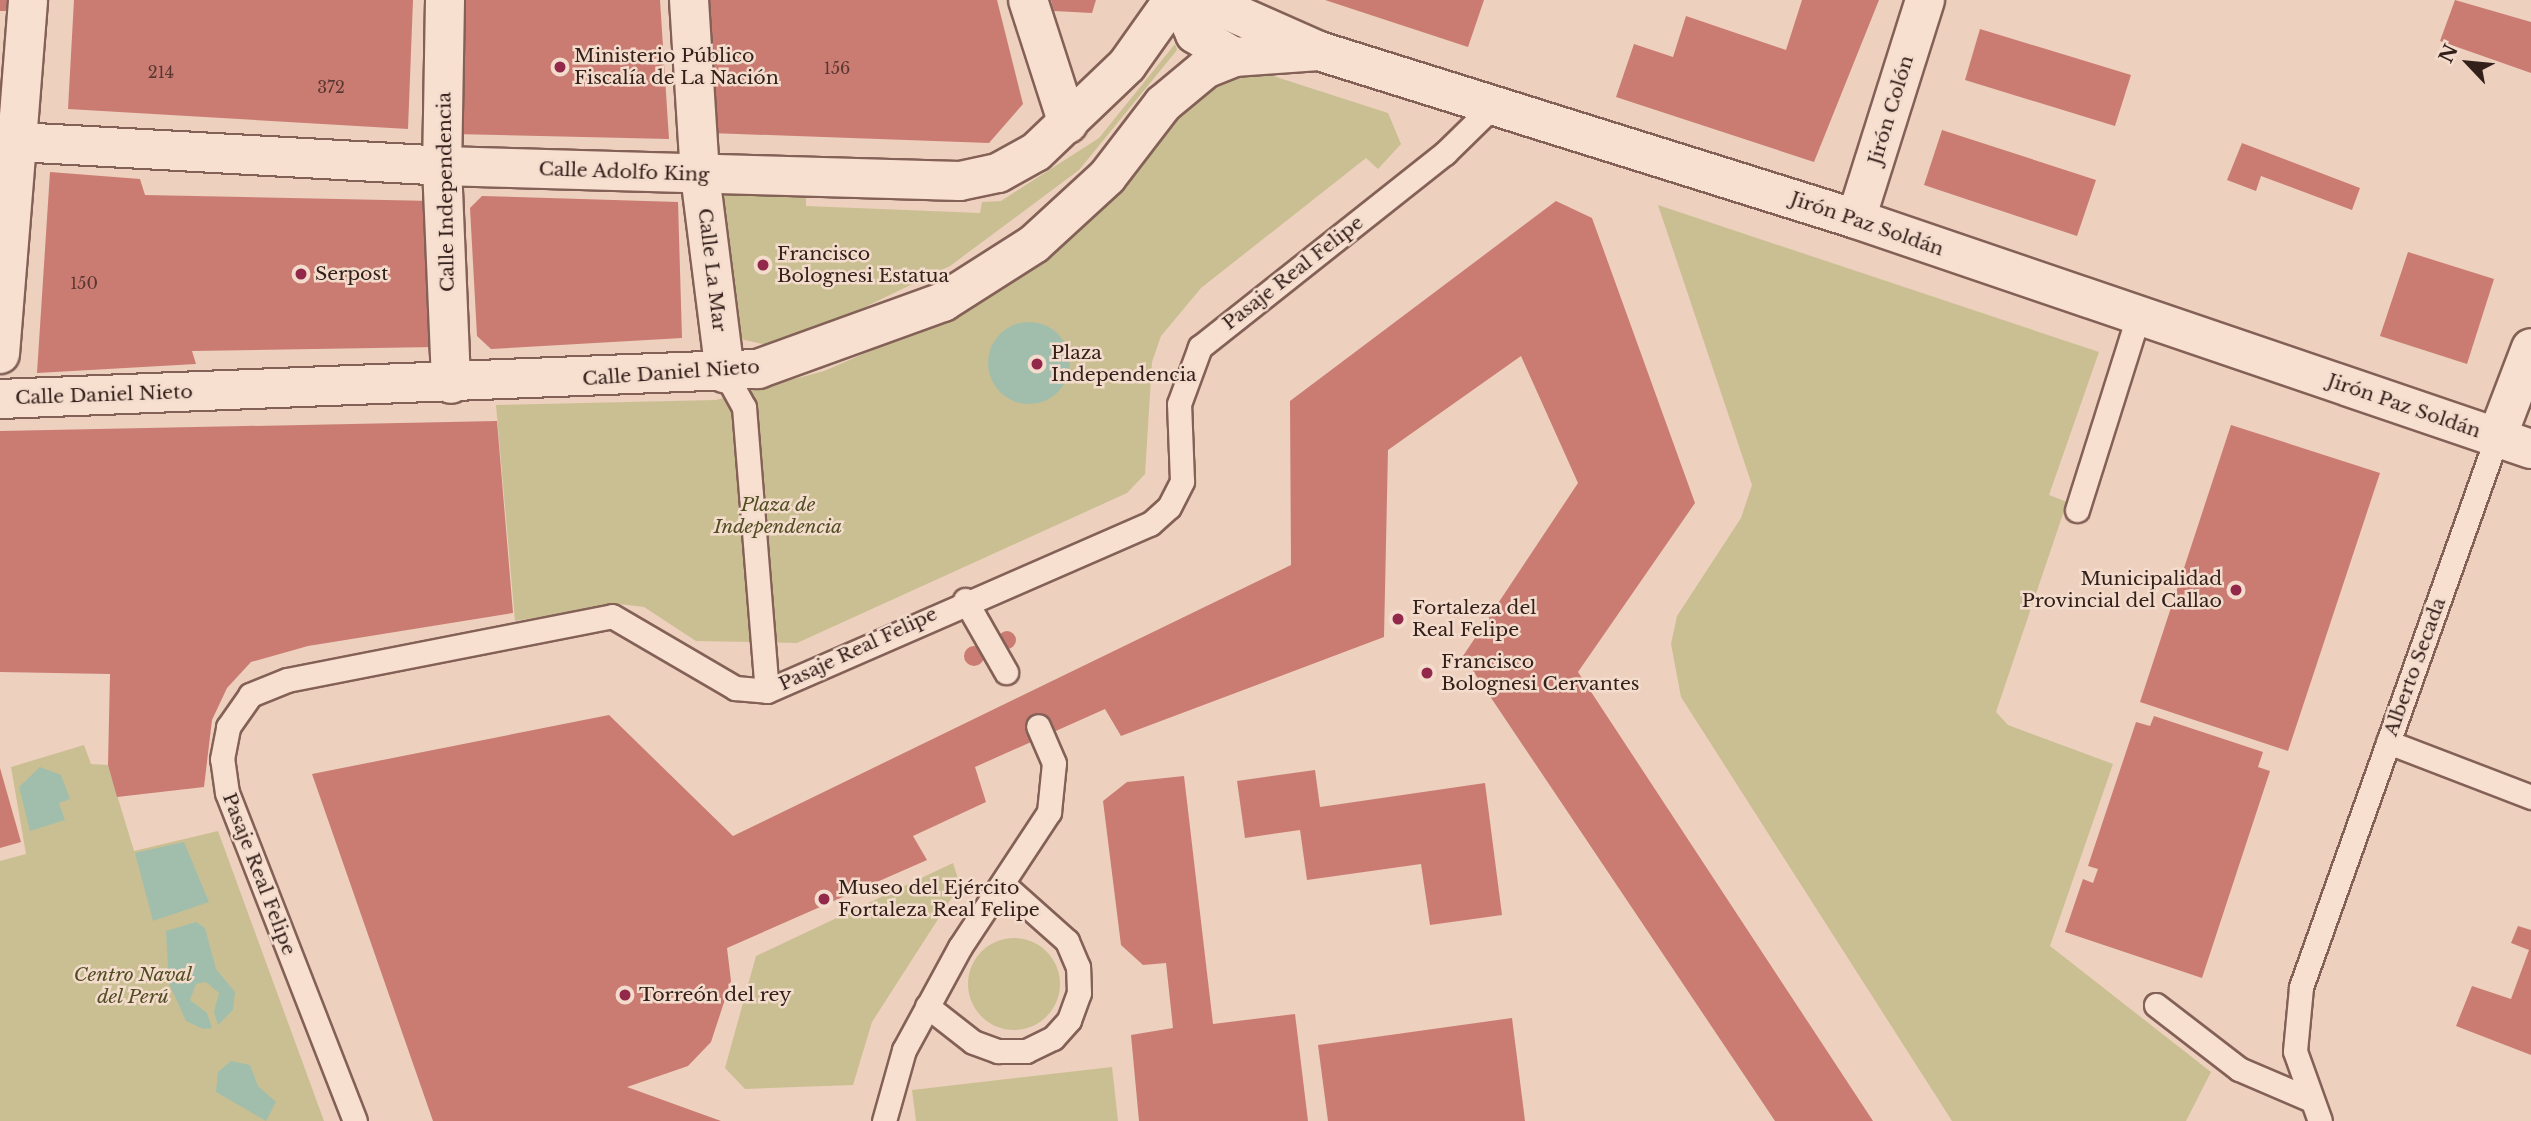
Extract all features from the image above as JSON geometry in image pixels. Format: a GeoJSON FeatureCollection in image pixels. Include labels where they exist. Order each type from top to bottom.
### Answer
{"type":"FeatureCollection","features":[{"type":"Feature","properties":{"kind":"street"},"geometry":{"type":"LineString","coordinates":[[0,354],[8,141],[28,0]]}},
{"type":"Feature","properties":{"kind":"street","name":"Calle Independencia"},"geometry":{"type":"LineString","coordinates":[[445,0],[442,166],[450,384]]}},
{"type":"Feature","properties":{"kind":"street","name":"Calle La Mar"},"geometry":{"type":"LineString","coordinates":[[690,0],[700,174],[725,373]]}},
{"type":"Feature","properties":{"kind":"street"},"geometry":{"type":"LineString","coordinates":[[1028,0],[1068,124]]}},
{"type":"Feature","properties":{"kind":"street","name":"Calle Adolfo King"},"geometry":{"type":"LineString","coordinates":[[8,141],[442,166],[960,181],[998,173],[1068,124],[1127,65],[1173,0]]}},
{"type":"Feature","properties":{"kind":"street"},"geometry":{"type":"LineString","coordinates":[[1180,0],[1195,34],[1234,57]]}},
{"type":"Feature","properties":{"kind":"street","name":"Jirón Paz Soldán"},"geometry":{"type":"LineString","coordinates":[[1204,0],[1319,51],[1496,103],[1856,219],[2514,443]]}},
{"type":"Feature","properties":{"kind":"street","name":"Jirón Colón"},"geometry":{"type":"LineString","coordinates":[[1856,219],[1925,0]]}},
{"type":"Feature","properties":{"kind":"street","name":"Calle Daniel Nieto"},"geometry":{"type":"LineString","coordinates":[[0,399],[725,373],[807,356],[943,302],[1034,244],[1107,177],[1182,84],[1234,57],[1319,51]]}},
{"type":"Feature","properties":{"kind":"street","name":"Alberto Secada"},"geometry":{"type":"LineString","coordinates":[[2514,443],[2531,348]]}},
{"type":"Feature","properties":{"kind":"lane","name":"Pasaje Real Felipe"},"geometry":{"type":"LineString","coordinates":[[355,1121],[227,793],[222,759],[228,727],[250,695],[287,680],[612,616],[723,683],[767,691],[964,600],[1026,581],[1150,524],[1169,507],[1181,481],[1179,404],[1200,347],[1445,153],[1496,103]]}},
{"type":"Feature","properties":{"kind":"lane"},"geometry":{"type":"LineString","coordinates":[[2077,510],[2138,316]]}},
{"type":"Feature","properties":{"kind":"lane"},"geometry":{"type":"LineString","coordinates":[[725,373],[744,407],[767,691]]}},
{"type":"Feature","properties":{"kind":"lane","name":"Alberto Secada"},"geometry":{"type":"LineString","coordinates":[[2320,1121],[2309,1099],[2295,1051],[2301,987],[2388,742],[2514,443]]}},
{"type":"Feature","properties":{"kind":"lane"},"geometry":{"type":"LineString","coordinates":[[964,600],[1006,672]]}},
{"type":"Feature","properties":{"kind":"lane"},"geometry":{"type":"LineString","coordinates":[[884,1121],[904,1050],[927,1006],[1049,812],[1054,763],[1038,726]]}},
{"type":"Feature","properties":{"kind":"lane"},"geometry":{"type":"LineString","coordinates":[[2388,742],[2531,797]]}},
{"type":"Feature","properties":{"kind":"lane"},"geometry":{"type":"LineString","coordinates":[[927,1006],[973,1042],[998,1051],[1026,1051],[1053,1038],[1069,1020],[1079,993],[1079,967],[1067,940],[1003,884]]}},
{"type":"Feature","properties":{"kind":"lane"},"geometry":{"type":"LineString","coordinates":[[2156,1004],[2239,1069],[2309,1099]]}},
{"type":"Feature","properties":{"kind":"green space"},"geometry":{"type":"Polygon","coordinates":[[[1175,44],[1177,50],[1079,170],[950,266],[809,334],[768,345],[731,337],[719,198],[728,191],[806,193],[806,206],[980,213],[982,202],[1001,201],[1099,138],[1175,44]]]}},
{"type":"Feature","properties":{"kind":"green space","name":"Plaza de Independencia"},"geometry":{"type":"Polygon","coordinates":[[[1261,72],[1388,113],[1401,144],[1378,169],[1366,158],[1201,288],[1161,336],[1152,362],[1145,474],[1127,493],[797,643],[696,641],[644,607],[619,604],[515,621],[496,405],[716,400],[824,371],[937,322],[1177,112],[1223,76],[1261,72]]]}},
{"type":"Feature","properties":{"kind":"green space"},"geometry":{"type":"Polygon","coordinates":[[[1658,205],[2099,352],[2049,495],[2067,502],[1996,712],[2008,725],[2113,764],[2050,946],[2211,1072],[2186,1121],[1952,1121],[1681,697],[1671,644],[1677,616],[1741,518],[1752,485],[1658,205]]]}},
{"type":"Feature","properties":{"kind":"green space","name":"Centro Naval del Perú"},"geometry":{"type":"Polygon","coordinates":[[[84,745],[91,764],[108,765],[134,851],[218,831],[324,1121],[0,1121],[0,861],[26,854],[11,767],[84,745]]]}},
{"type":"Feature","properties":{"kind":"green space"},"geometry":{"type":"Polygon","coordinates":[[[953,863],[960,885],[872,1022],[853,1085],[745,1089],[725,1068],[756,956],[953,863]]]}},
{"type":"Feature","properties":{"kind":"green space"},"geometry":{"type":"Polygon","coordinates":[[[1014,938],[1031,942],[1046,952],[1056,967],[1060,984],[1056,1001],[1046,1016],[1031,1026],[1014,1030],[997,1026],[982,1016],[972,1001],[968,984],[972,967],[982,952],[997,942],[1014,938]]]}},
{"type":"Feature","properties":{"kind":"green space"},"geometry":{"type":"Polygon","coordinates":[[[1112,1067],[1118,1121],[916,1121],[912,1090],[1112,1067]]]}},
{"type":"Feature","properties":{"kind":"shaded area"},"geometry":{"type":"Polygon","coordinates":[[[1029,322],[1045,325],[1058,334],[1067,347],[1070,363],[1067,379],[1058,392],[1045,401],[1029,404],[1013,401],[1000,392],[991,379],[988,363],[991,347],[1000,334],[1013,325],[1029,322]]]}},
{"type":"Feature","properties":{"kind":"shaded area"},"geometry":{"type":"Polygon","coordinates":[[[40,767],[61,775],[70,799],[59,803],[65,820],[30,831],[19,787],[40,767]]]}},
{"type":"Feature","properties":{"kind":"shaded area"},"geometry":{"type":"Polygon","coordinates":[[[184,842],[209,902],[153,921],[135,853],[184,842]]]}},
{"type":"Feature","properties":{"kind":"shaded area"},"geometry":{"type":"Polygon","coordinates":[[[196,922],[205,928],[216,969],[235,992],[233,1010],[218,1025],[214,1012],[219,993],[206,982],[196,984],[190,1000],[207,1013],[212,1028],[203,1029],[186,1021],[163,970],[168,968],[166,931],[196,922]]]}},
{"type":"Feature","properties":{"kind":"shaded area"},"geometry":{"type":"Polygon","coordinates":[[[231,1061],[250,1065],[258,1086],[276,1102],[266,1121],[216,1092],[218,1072],[231,1061]]]}},
{"type":"Feature","properties":{"kind":"building"},"geometry":{"type":"Polygon","coordinates":[[[0,0],[9,0],[9,11],[0,11],[0,0]]]}},
{"type":"Feature","properties":{"kind":"building"},"geometry":{"type":"Polygon","coordinates":[[[74,0],[413,0],[408,129],[68,109],[74,0]]]}},
{"type":"Feature","properties":{"kind":"building","name":"Ministerio Público Fiscalía de La Nación"},"geometry":{"type":"Polygon","coordinates":[[[459,0],[660,0],[669,139],[454,134],[459,0]]]}},
{"type":"Feature","properties":{"kind":"building"},"geometry":{"type":"Polygon","coordinates":[[[702,0],[997,0],[1023,104],[989,143],[710,133],[702,0]]]}},
{"type":"Feature","properties":{"kind":"building"},"geometry":{"type":"Polygon","coordinates":[[[1051,0],[1096,0],[1092,13],[1054,11],[1051,0]]]}},
{"type":"Feature","properties":{"kind":"building"},"geometry":{"type":"Polygon","coordinates":[[[1325,0],[1484,0],[1468,47],[1325,0]]]}},
{"type":"Feature","properties":{"kind":"building"},"geometry":{"type":"Polygon","coordinates":[[[1802,0],[1879,0],[1814,162],[1616,97],[1634,44],[1673,57],[1686,16],[1786,50],[1802,0]]]}},
{"type":"Feature","properties":{"kind":"building"},"geometry":{"type":"Polygon","coordinates":[[[2455,0],[2531,22],[2531,73],[2440,41],[2455,0]]]}},
{"type":"Feature","properties":{"kind":"building"},"geometry":{"type":"Polygon","coordinates":[[[1980,29],[2131,75],[2115,126],[1965,80],[1980,29]]]}},
{"type":"Feature","properties":{"kind":"building"},"geometry":{"type":"Polygon","coordinates":[[[1942,130],[2096,180],[2077,236],[1924,185],[1942,130]]]}},
{"type":"Feature","properties":{"kind":"building"},"geometry":{"type":"Polygon","coordinates":[[[2242,143],[2360,188],[2352,210],[2261,176],[2256,191],[2227,180],[2242,143]]]}},
{"type":"Feature","properties":{"kind":"building","name":"Serpost"},"geometry":{"type":"Polygon","coordinates":[[[50,172],[140,179],[145,195],[433,201],[435,347],[192,351],[196,364],[37,373],[50,172]]]}},
{"type":"Feature","properties":{"kind":"building"},"geometry":{"type":"Polygon","coordinates":[[[482,196],[678,202],[682,338],[491,349],[477,336],[470,208],[482,196]]]}},
{"type":"Feature","properties":{"kind":"building"},"geometry":{"type":"Polygon","coordinates":[[[1556,201],[1592,218],[1695,503],[1578,672],[1873,1121],[1775,1121],[1463,656],[1578,483],[1521,356],[1388,450],[1384,637],[1121,736],[1105,709],[975,767],[986,802],[913,836],[927,860],[727,948],[731,981],[711,1042],[688,1066],[627,1087],[721,1121],[433,1121],[312,774],[609,715],[733,836],[1291,565],[1290,401],[1556,201]]]}},
{"type":"Feature","properties":{"kind":"building"},"geometry":{"type":"Polygon","coordinates":[[[2408,252],[2494,279],[2467,364],[2380,336],[2408,252]]]}},
{"type":"Feature","properties":{"kind":"building"},"geometry":{"type":"Polygon","coordinates":[[[497,421],[513,613],[308,646],[251,662],[227,688],[212,720],[204,787],[117,797],[108,765],[110,674],[0,672],[0,431],[497,421]]]}},
{"type":"Feature","properties":{"kind":"building"},"geometry":{"type":"Polygon","coordinates":[[[2231,425],[2380,473],[2288,751],[2140,702],[2231,425]]]}},
{"type":"Feature","properties":{"kind":"building"},"geometry":{"type":"Polygon","coordinates":[[[1003,631],[1011,631],[1016,640],[1014,647],[1003,649],[998,644],[998,636],[1003,631]]]}},
{"type":"Feature","properties":{"kind":"building"},"geometry":{"type":"Polygon","coordinates":[[[974,646],[981,649],[984,656],[981,663],[974,666],[967,663],[964,656],[967,649],[974,646]]]}},
{"type":"Feature","properties":{"kind":"building"},"geometry":{"type":"Polygon","coordinates":[[[2154,716],[2263,752],[2258,767],[2270,771],[2202,978],[2065,932],[2083,879],[2093,883],[2098,869],[2088,866],[2136,722],[2150,726],[2154,716]]]}},
{"type":"Feature","properties":{"kind":"building"},"geometry":{"type":"Polygon","coordinates":[[[0,768],[21,842],[0,848],[0,768]]]}},
{"type":"Feature","properties":{"kind":"building"},"geometry":{"type":"Polygon","coordinates":[[[1315,770],[1320,807],[1485,783],[1502,915],[1430,925],[1421,864],[1307,880],[1300,830],[1245,838],[1237,781],[1315,770]]]}},
{"type":"Feature","properties":{"kind":"building"},"geometry":{"type":"Polygon","coordinates":[[[1184,776],[1213,1024],[1295,1014],[1308,1121],[1139,1121],[1131,1035],[1173,1028],[1166,963],[1143,965],[1121,945],[1103,801],[1127,782],[1184,776]]]}},
{"type":"Feature","properties":{"kind":"building"},"geometry":{"type":"Polygon","coordinates":[[[2518,926],[2531,930],[2531,1055],[2456,1026],[2472,986],[2511,999],[2529,950],[2511,943],[2518,926]]]}},
{"type":"Feature","properties":{"kind":"building"},"geometry":{"type":"Polygon","coordinates":[[[1512,1018],[1525,1121],[1328,1121],[1318,1045],[1512,1018]]]}},
{"type":"Feature","properties":{"kind":"place","name":"Ministerio Público Fiscalía de La Nación"},"geometry":{"type":"Point","coordinates":[560,67]}},
{"type":"Feature","properties":{"kind":"place","name":"Francisco Bolognesi Estatua"},"geometry":{"type":"Point","coordinates":[763,265]}},
{"type":"Feature","properties":{"kind":"place","name":"Serpost"},"geometry":{"type":"Point","coordinates":[301,274]}},
{"type":"Feature","properties":{"kind":"place","name":"Plaza Independencia"},"geometry":{"type":"Point","coordinates":[1037,364]}},
{"type":"Feature","properties":{"kind":"place","name":"Municipalidad Provincial del Callao"},"geometry":{"type":"Point","coordinates":[2236,590]}},
{"type":"Feature","properties":{"kind":"place","name":"Fortaleza del Real Felipe"},"geometry":{"type":"Point","coordinates":[1398,619]}},
{"type":"Feature","properties":{"kind":"place","name":"Francisco Bolognesi Cervantes"},"geometry":{"type":"Point","coordinates":[1427,673]}},
{"type":"Feature","properties":{"kind":"place","name":"Museo del Ejército Fortaleza Real Felipe"},"geometry":{"type":"Point","coordinates":[824,899]}},
{"type":"Feature","properties":{"kind":"place","name":"Torreón del rey"},"geometry":{"type":"Point","coordinates":[625,995]}}]}
